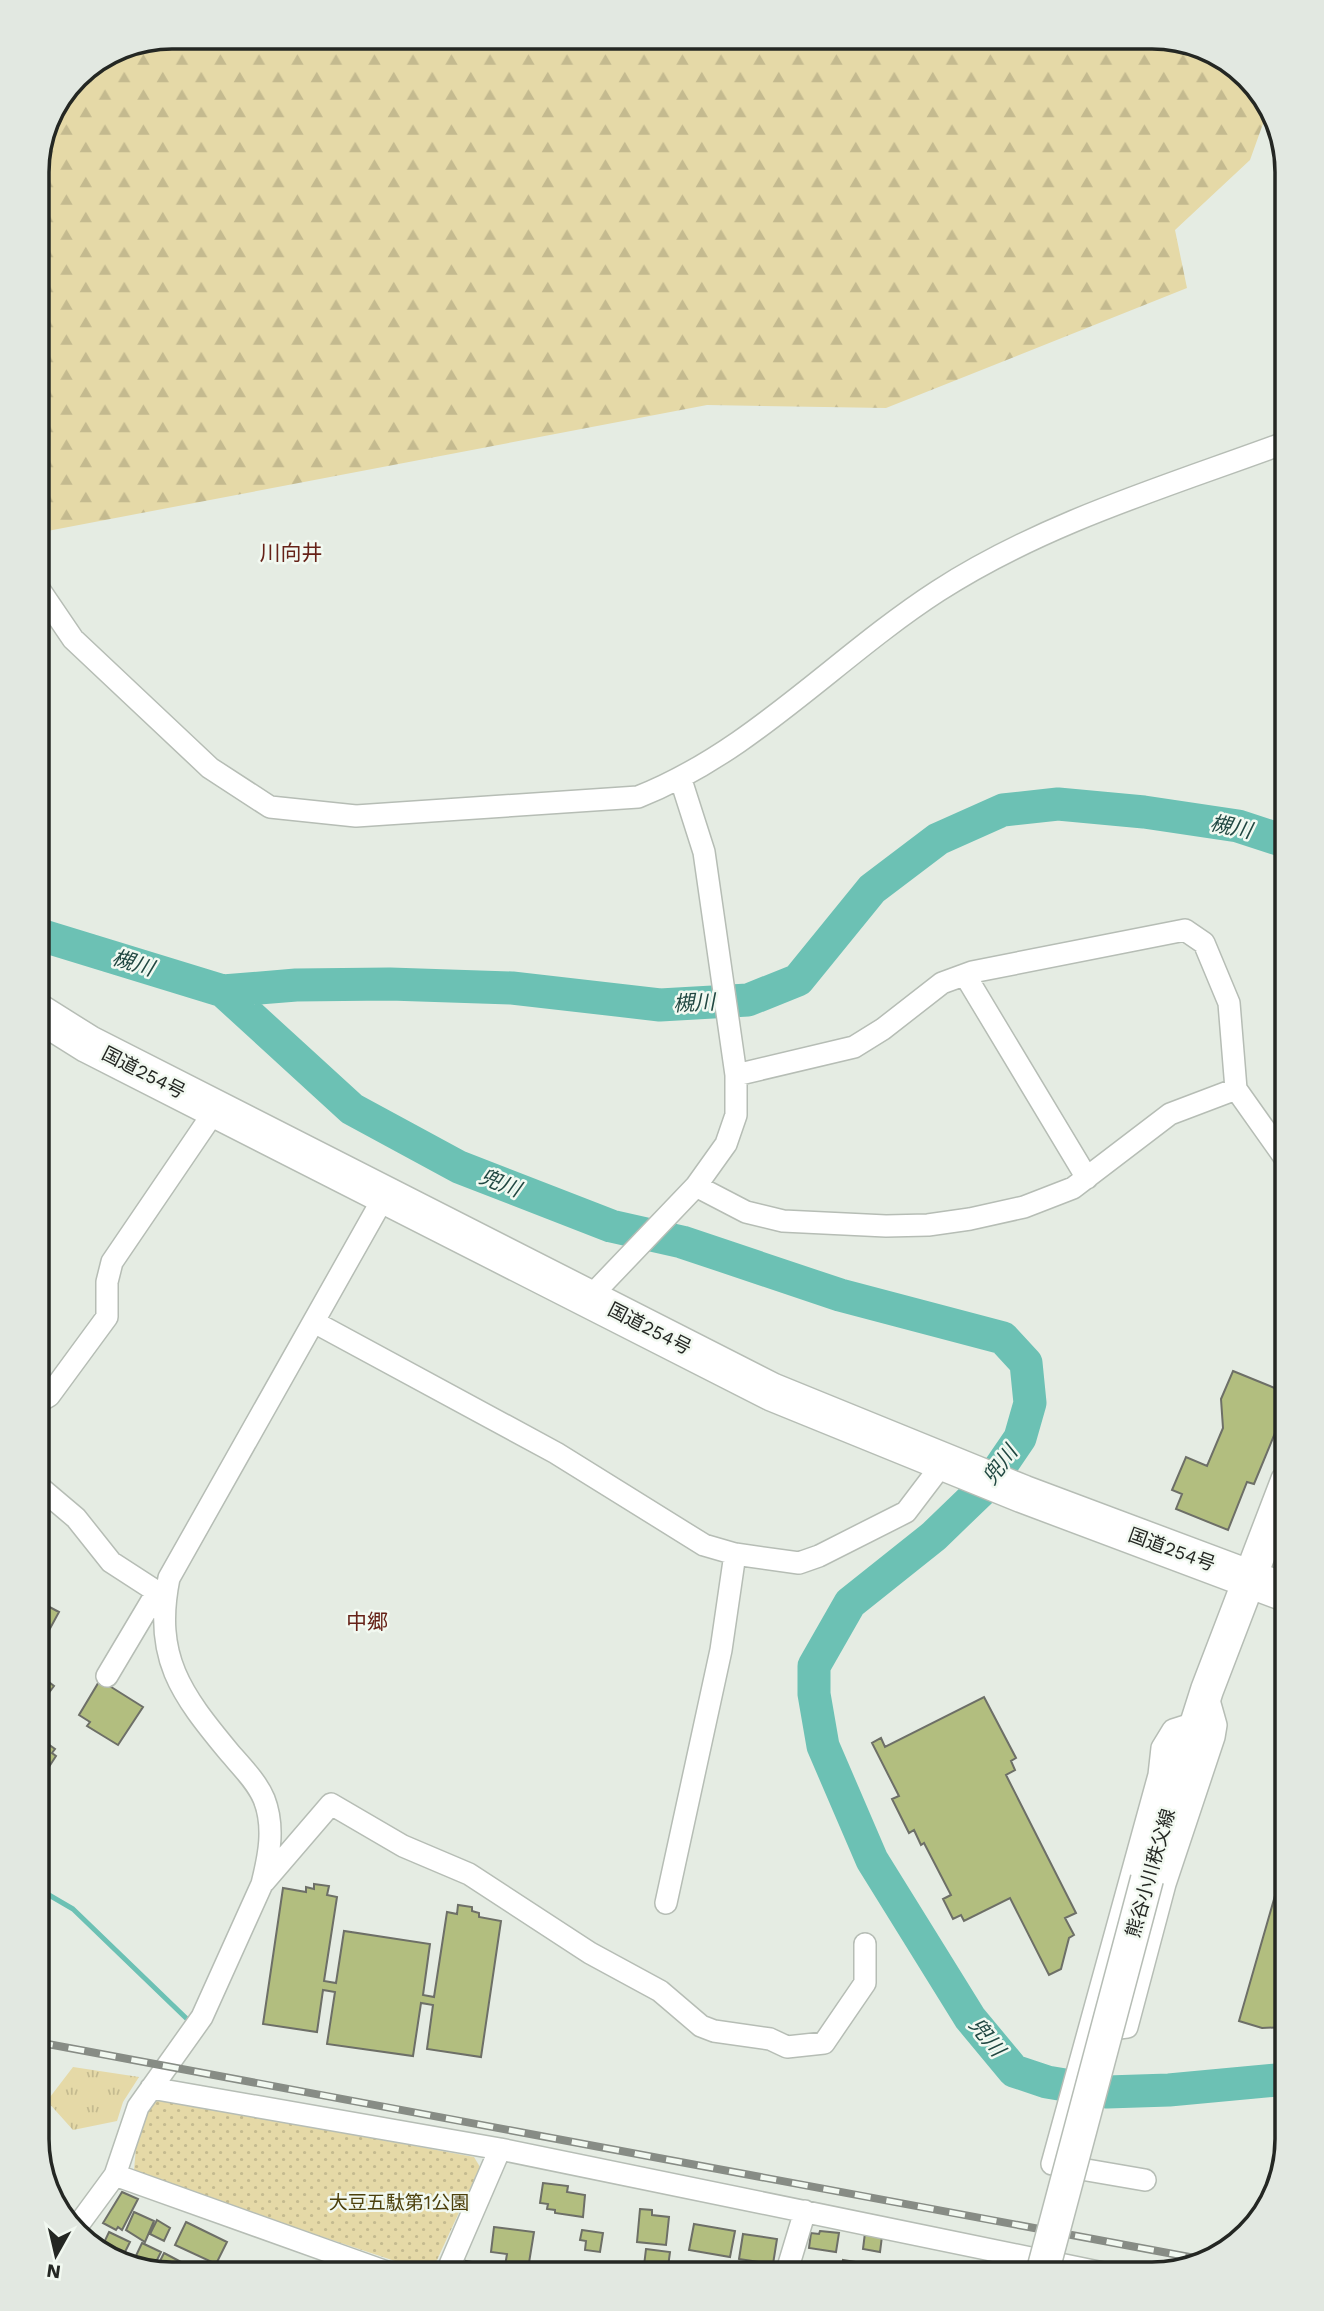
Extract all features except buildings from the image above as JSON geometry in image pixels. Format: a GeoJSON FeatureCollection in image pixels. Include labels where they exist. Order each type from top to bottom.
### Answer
{"type":"FeatureCollection","features":[{"type":"Feature","properties":{"kind":"highway","name":"国道254号"},"geometry":{"type":"LineString","coordinates":[[49,1020],[88,1044],[590,1297],[772,1392],[1023,1494],[1275,1588]]}},
{"type":"Feature","properties":{"kind":"main road","name":"熊谷小川秩父線"},"geometry":{"type":"LineString","coordinates":[[1046,2262],[1147,1879],[1195,1723],[1275,1511]]}},
{"type":"Feature","properties":{"kind":"street"},"geometry":{"type":"LineString","coordinates":[[49,604],[73,639],[210,768],[270,807],[356,817],[638,797],[681,780],[799,698],[909,611],[1024,542],[1275,447]]}},
{"type":"Feature","properties":{"kind":"street"},"geometry":{"type":"LineString","coordinates":[[590,1297],[691,1191],[726,1144],[736,1115],[736,1071],[704,852],[681,780]]}},
{"type":"Feature","properties":{"kind":"street"},"geometry":{"type":"LineString","coordinates":[[736,1071],[854,1046],[883,1029],[920,997],[965,975],[1185,930],[1204,943],[1229,1003],[1236,1088],[1275,1144]]}},
{"type":"Feature","properties":{"kind":"street"},"geometry":{"type":"LineString","coordinates":[[965,975],[1087,1178]]}},
{"type":"Feature","properties":{"kind":"street"},"geometry":{"type":"LineString","coordinates":[[691,1191],[746,1212],[783,1222],[928,1225],[1024,1207],[1073,1188],[1170,1114],[1236,1088]]}},
{"type":"Feature","properties":{"kind":"street"},"geometry":{"type":"LineString","coordinates":[[49,1396],[107,1317],[107,1282],[112,1262],[216,1109]]}},
{"type":"Feature","properties":{"kind":"street"},"geometry":{"type":"LineString","coordinates":[[107,1676],[161,1595],[181,1552],[385,1195]]}},
{"type":"Feature","properties":{"kind":"street"},"geometry":{"type":"LineString","coordinates":[[314,1322],[556,1453],[704,1545],[735,1554],[799,1563],[819,1556],[906,1512],[948,1463]]}},
{"type":"Feature","properties":{"kind":"street"},"geometry":{"type":"LineString","coordinates":[[49,1495],[76,1518],[111,1562],[161,1595]]}},
{"type":"Feature","properties":{"kind":"street"},"geometry":{"type":"LineString","coordinates":[[666,1903],[719,1663],[735,1554]]}},
{"type":"Feature","properties":{"kind":"street"},"geometry":{"type":"LineString","coordinates":[[82,2220],[115,2175],[130,2123],[151,2088],[202,2017],[262,1884],[271,1834],[264,1800],[180,1689],[165,1641],[161,1595]]}},
{"type":"Feature","properties":{"kind":"street"},"geometry":{"type":"LineString","coordinates":[[1087,2032],[1127,2027],[1164,1884],[1214,1737],[1216,1725],[1207,1690]]}},
{"type":"Feature","properties":{"kind":"street"},"geometry":{"type":"LineString","coordinates":[[1145,2180],[1052,2164],[1159,1775],[1166,1737],[1173,1730],[1195,1723]]}},
{"type":"Feature","properties":{"kind":"street"},"geometry":{"type":"LineString","coordinates":[[262,1884],[331,1804],[403,1846],[469,1874],[590,1953],[660,1991],[701,2026],[714,2031],[770,2039],[787,2047],[824,2043],[865,1983],[865,1944]]}},
{"type":"Feature","properties":{"kind":"street"},"geometry":{"type":"LineString","coordinates":[[151,2088],[500,2149],[805,2211],[1015,2262]]}},
{"type":"Feature","properties":{"kind":"street"},"geometry":{"type":"LineString","coordinates":[[451,2262],[500,2149]]}},
{"type":"Feature","properties":{"kind":"street"},"geometry":{"type":"LineString","coordinates":[[115,2175],[358,2262]]}},
{"type":"Feature","properties":{"kind":"street"},"geometry":{"type":"LineString","coordinates":[[790,2262],[805,2211]]}},
{"type":"Feature","properties":{"kind":"green space"},"geometry":{"type":"Polygon","coordinates":[[[172,49],[1160,49],[1192,56],[1221,70],[1245,91],[1262,117],[1264,122],[1250,160],[1175,230],[1187,288],[886,408],[707,405],[49,531],[49,164],[53,140],[62,117],[74,97],[91,79],[110,65],[132,56],[172,49]]]}},
{"type":"Feature","properties":{"kind":"green space"},"geometry":{"type":"Polygon","coordinates":[[[73,2067],[139,2077],[123,2102],[117,2121],[73,2130],[49,2103],[49,2098],[73,2067]]]}},
{"type":"Feature","properties":{"kind":"green space","name":"大豆五駄第1公園"},"geometry":{"type":"Polygon","coordinates":[[[157,2098],[474,2157],[480,2167],[436,2262],[398,2262],[134,2170],[138,2126],[157,2098]]]}},
{"type":"Feature","properties":{"kind":"waterway","name":"槻川"},"geometry":{"type":"LineString","coordinates":[[49,938],[223,991],[296,985],[390,984],[512,988],[660,1005],[748,1000],[798,980],[872,889],[938,839],[1003,810],[1058,804],[1144,812],[1238,826],[1275,838]]}},
{"type":"Feature","properties":{"kind":"waterway","name":"兜川"},"geometry":{"type":"LineString","coordinates":[[223,991],[352,1109],[459,1167],[611,1226],[682,1242],[840,1295],[1003,1338],[1026,1363],[1030,1403],[1020,1438],[990,1482],[934,1536],[850,1603],[814,1666],[814,1694],[823,1746],[872,1860],[970,2018],[1014,2071],[1047,2082],[1107,2092],[1169,2090],[1275,2080]]}},
{"type":"Feature","properties":{"kind":"waterway"},"geometry":{"type":"LineString","coordinates":[[49,1895],[73,1909],[187,2019]]}},
{"type":"Feature","properties":{"kind":"railway"},"geometry":{"type":"LineString","coordinates":[[49,2044],[1188,2257]]}},
{"type":"Feature","properties":{"kind":"district","name":"川向井"},"geometry":{"type":"Point","coordinates":[291,553]}},
{"type":"Feature","properties":{"kind":"district","name":"中郷"},"geometry":{"type":"Point","coordinates":[367,1622]}}]}
